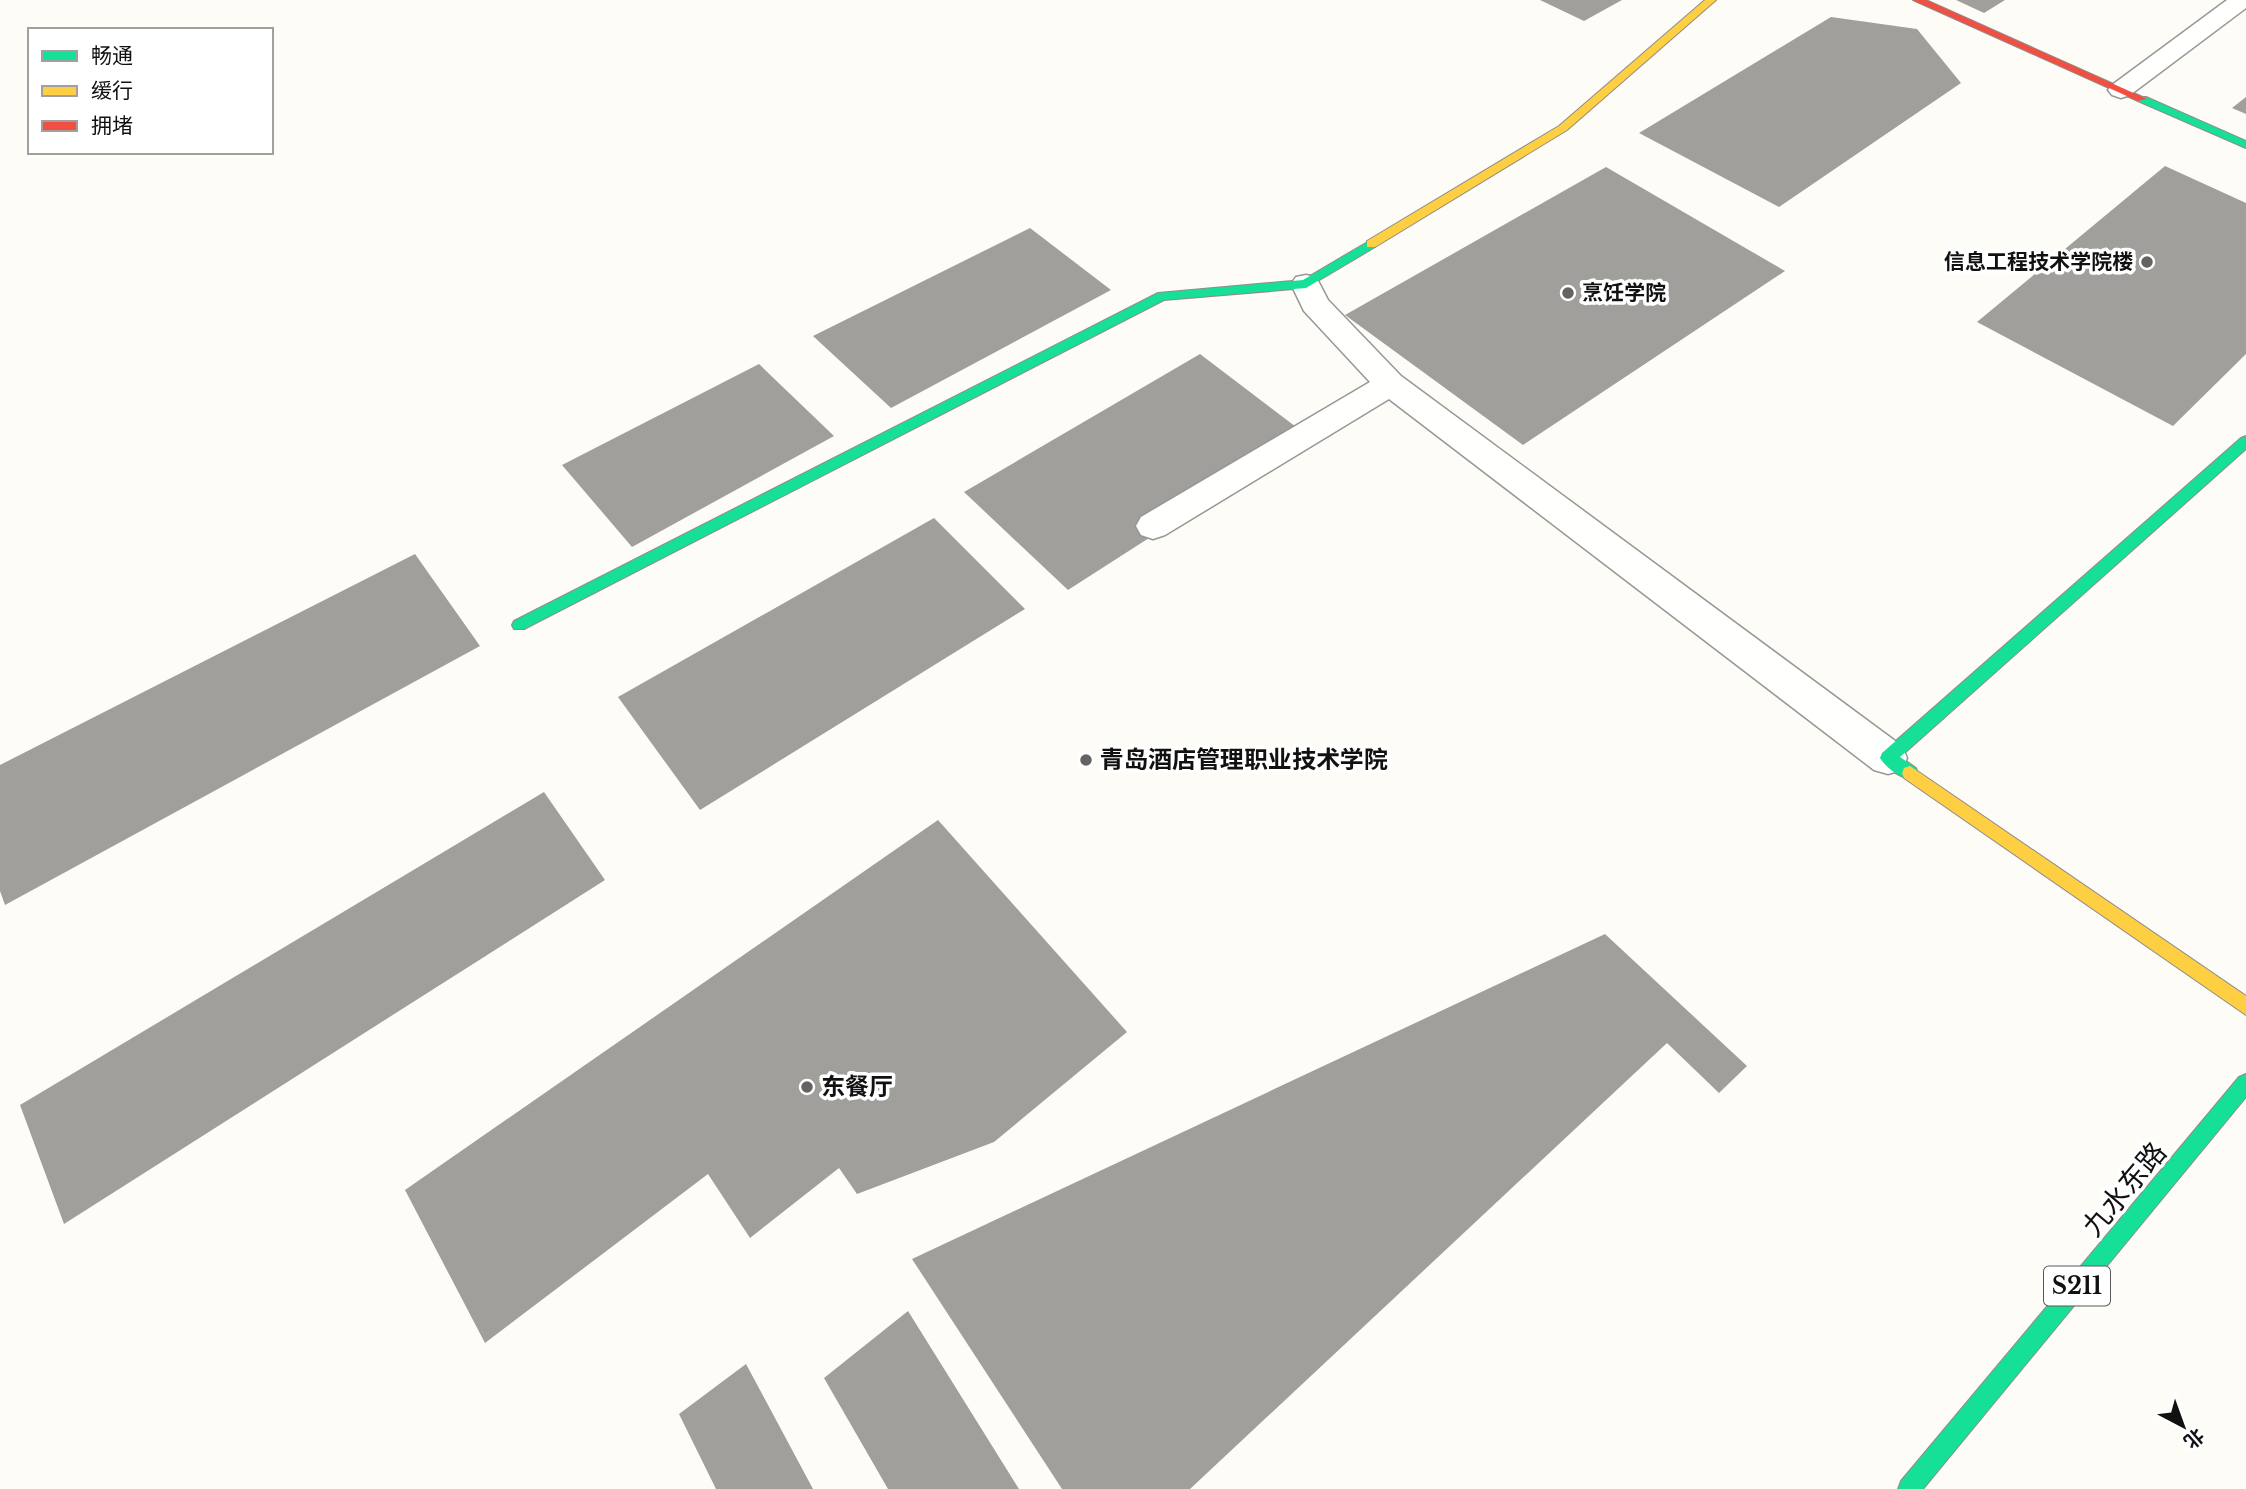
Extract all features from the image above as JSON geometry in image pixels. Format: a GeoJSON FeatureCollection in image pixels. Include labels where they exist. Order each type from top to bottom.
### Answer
{"type":"FeatureCollection","features":[{"type":"Feature","properties":{"kind":"street"},"geometry":{"type":"LineString","coordinates":[[519,625],[1162,296],[1306,284],[1563,128],[1711,0]]}},
{"type":"Feature","properties":{"kind":"street"},"geometry":{"type":"LineString","coordinates":[[1918,0],[2246,145]]}},
{"type":"Feature","properties":{"kind":"street"},"geometry":{"type":"LineString","coordinates":[[2121,90],[2242,0]]}},
{"type":"Feature","properties":{"kind":"street"},"geometry":{"type":"LineString","coordinates":[[1306,284],[1315,304],[1390,384],[1888,758],[2246,1006]]}},
{"type":"Feature","properties":{"kind":"street"},"geometry":{"type":"LineString","coordinates":[[1153,526],[1390,384]]}},
{"type":"Feature","properties":{"kind":"street"},"geometry":{"type":"LineString","coordinates":[[1888,758],[2246,441]]}},
{"type":"Feature","properties":{"kind":"street","name":"九水东路"},"geometry":{"type":"LineString","coordinates":[[1909,1489],[2246,1083]]}},
{"type":"Feature","properties":{"kind":"building"},"geometry":{"type":"Polygon","coordinates":[[[1540,0],[1622,0],[1584,21],[1540,0]]]}},
{"type":"Feature","properties":{"kind":"building"},"geometry":{"type":"Polygon","coordinates":[[[1956,0],[2005,0],[1984,13],[1956,0]]]}},
{"type":"Feature","properties":{"kind":"building"},"geometry":{"type":"Polygon","coordinates":[[[1831,17],[1917,29],[1961,83],[1779,207],[1639,133],[1831,17]]]}},
{"type":"Feature","properties":{"kind":"building"},"geometry":{"type":"Polygon","coordinates":[[[2246,97],[2246,114],[2232,108],[2246,97]]]}},
{"type":"Feature","properties":{"kind":"building","name":"信息工程技术学院楼"},"geometry":{"type":"Polygon","coordinates":[[[2165,166],[2246,203],[2246,354],[2173,426],[1977,322],[2165,166]]]}},
{"type":"Feature","properties":{"kind":"building","name":"烹饪学院"},"geometry":{"type":"Polygon","coordinates":[[[1606,167],[1785,271],[1523,445],[1345,315],[1606,167]]]}},
{"type":"Feature","properties":{"kind":"building"},"geometry":{"type":"Polygon","coordinates":[[[1030,228],[1111,290],[891,408],[813,336],[1030,228]]]}},
{"type":"Feature","properties":{"kind":"building"},"geometry":{"type":"Polygon","coordinates":[[[1200,354],[1308,436],[1068,590],[964,492],[1200,354]]]}},
{"type":"Feature","properties":{"kind":"building"},"geometry":{"type":"Polygon","coordinates":[[[759,364],[834,436],[632,547],[562,465],[759,364]]]}},
{"type":"Feature","properties":{"kind":"building"},"geometry":{"type":"Polygon","coordinates":[[[934,518],[1025,609],[700,810],[618,697],[934,518]]]}},
{"type":"Feature","properties":{"kind":"building"},"geometry":{"type":"Polygon","coordinates":[[[415,554],[480,646],[5,905],[0,891],[0,765],[415,554]]]}},
{"type":"Feature","properties":{"kind":"building"},"geometry":{"type":"Polygon","coordinates":[[[544,792],[605,880],[64,1224],[20,1105],[544,792]]]}},
{"type":"Feature","properties":{"kind":"building","name":"东餐厅"},"geometry":{"type":"Polygon","coordinates":[[[938,820],[1127,1032],[994,1142],[857,1194],[839,1168],[750,1238],[708,1174],[485,1343],[405,1190],[938,820]]]}},
{"type":"Feature","properties":{"kind":"building"},"geometry":{"type":"Polygon","coordinates":[[[1605,934],[1747,1066],[1719,1093],[1667,1043],[1190,1489],[1062,1489],[912,1259],[1605,934]]]}},
{"type":"Feature","properties":{"kind":"building"},"geometry":{"type":"Polygon","coordinates":[[[908,1311],[1019,1489],[888,1489],[824,1378],[908,1311]]]}},
{"type":"Feature","properties":{"kind":"building"},"geometry":{"type":"Polygon","coordinates":[[[746,1364],[813,1489],[716,1489],[679,1414],[746,1364]]]}},
{"type":"Feature","properties":{"kind":"traffic: fast"},"geometry":{"type":"LineString","coordinates":[[2142,99],[2246,145]]}},
{"type":"Feature","properties":{"kind":"traffic: fast"},"geometry":{"type":"LineString","coordinates":[[519,625],[1162,296],[1306,284],[1371,244]]}},
{"type":"Feature","properties":{"kind":"traffic: fast"},"geometry":{"type":"LineString","coordinates":[[1910,773],[1888,758],[2246,441]]}},
{"type":"Feature","properties":{"kind":"traffic: fast"},"geometry":{"type":"LineString","coordinates":[[1909,1489],[2246,1083]]}},
{"type":"Feature","properties":{"kind":"traffic: slow"},"geometry":{"type":"LineString","coordinates":[[1371,244],[1563,128],[1711,0]]}},
{"type":"Feature","properties":{"kind":"traffic: slow"},"geometry":{"type":"LineString","coordinates":[[1910,773],[2246,1006]]}},
{"type":"Feature","properties":{"kind":"traffic: jam"},"geometry":{"type":"LineString","coordinates":[[1918,0],[2142,99]]}},
{"type":"Feature","properties":{"kind":"place","name":"信息工程技术学院楼"},"geometry":{"type":"Point","coordinates":[2147,262]}},
{"type":"Feature","properties":{"kind":"place","name":"烹饪学院"},"geometry":{"type":"Point","coordinates":[1568,293]}},
{"type":"Feature","properties":{"kind":"place","name":"青岛酒店管理职业技术学院"},"geometry":{"type":"Point","coordinates":[1086,760]}},
{"type":"Feature","properties":{"kind":"place","name":"东餐厅"},"geometry":{"type":"Point","coordinates":[807,1087]}}]}
